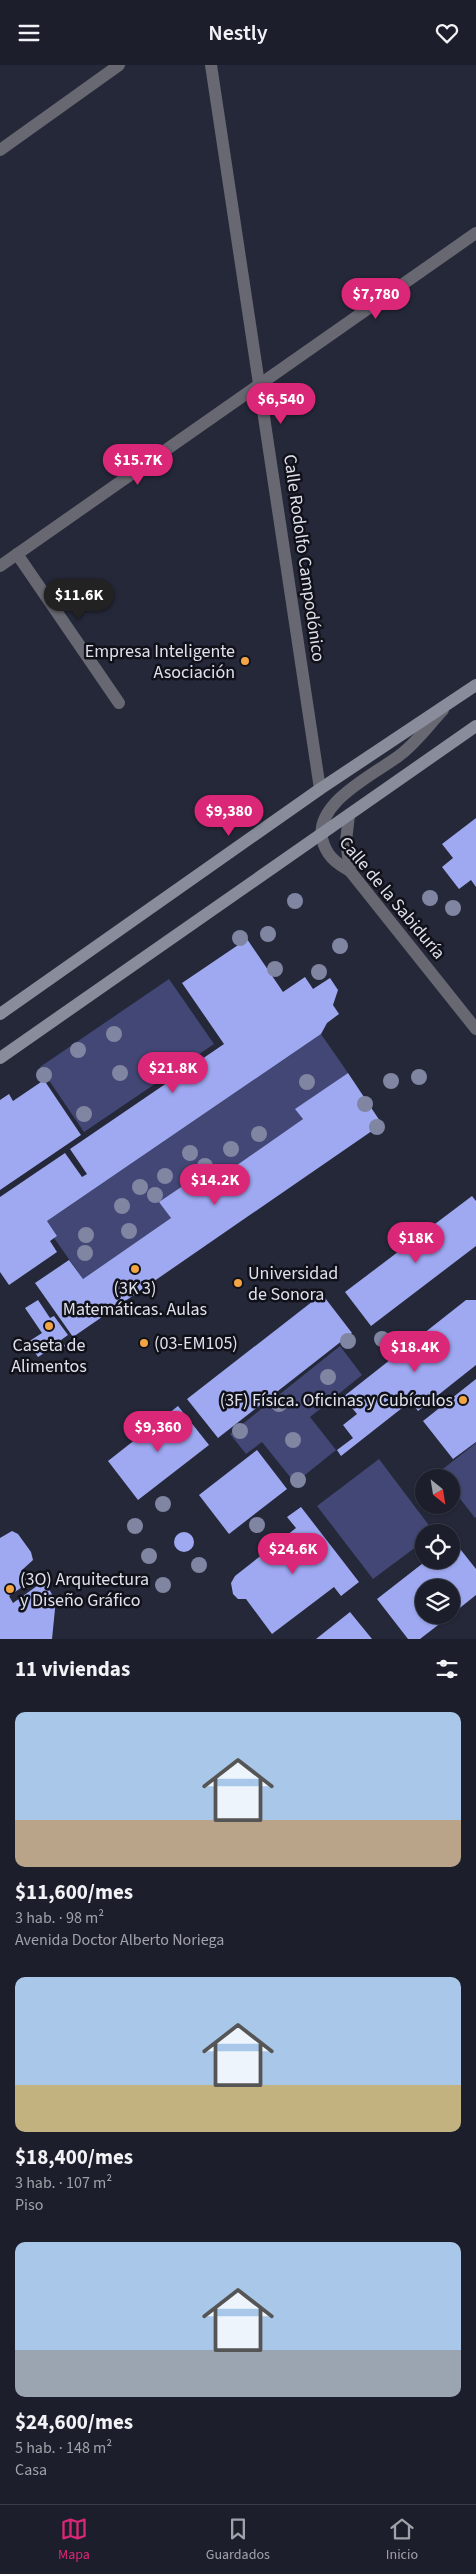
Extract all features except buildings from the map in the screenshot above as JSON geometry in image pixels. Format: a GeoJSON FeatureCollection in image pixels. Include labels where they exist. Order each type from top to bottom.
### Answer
{"type":"FeatureCollection","features":[{"type":"Feature","properties":{"kind":"main road"},"geometry":{"type":"LineString","coordinates":[[0,1014],[320,789],[476,685]]}},
{"type":"Feature","properties":{"kind":"main road"},"geometry":{"type":"LineString","coordinates":[[0,1057],[476,726]]}},
{"type":"Feature","properties":{"kind":"street"},"geometry":{"type":"LineString","coordinates":[[0,150],[119,65]]}},
{"type":"Feature","properties":{"kind":"street","name":"Calle Rodolfo Campodónico"},"geometry":{"type":"LineString","coordinates":[[211,65],[261,384],[320,789]]}},
{"type":"Feature","properties":{"kind":"street"},"geometry":{"type":"LineString","coordinates":[[0,566],[476,233]]}},
{"type":"Feature","properties":{"kind":"street"},"geometry":{"type":"LineString","coordinates":[[17,554],[119,703]]}},
{"type":"Feature","properties":{"kind":"street"},"geometry":{"type":"LineString","coordinates":[[320,836],[323,817],[337,800],[402,753],[447,705]]}},
{"type":"Feature","properties":{"kind":"street"},"geometry":{"type":"LineString","coordinates":[[349,815],[346,841],[350,871]]}},
{"type":"Feature","properties":{"kind":"street","name":"Calle de la Sabiduría"},"geometry":{"type":"LineString","coordinates":[[320,836],[328,854],[338,864],[350,871],[476,1029]]}},
{"type":"Feature","properties":{"kind":"shaded area"},"geometry":{"type":"Polygon","coordinates":[[[169,979],[214,1044],[84,1132],[40,1067],[169,979]]]}},
{"type":"Feature","properties":{"kind":"shaded area"},"geometry":{"type":"Polygon","coordinates":[[[321,1034],[348,1073],[296,1109],[303,1119],[210,1184],[202,1173],[160,1202],[171,1218],[83,1279],[54,1238],[57,1236],[47,1221],[321,1034]]]}},
{"type":"Feature","properties":{"kind":"shaded area"},"geometry":{"type":"Polygon","coordinates":[[[340,1346],[362,1375],[310,1417],[336,1450],[295,1483],[262,1442],[246,1454],[230,1434],[340,1346]]]}},
{"type":"Feature","properties":{"kind":"shaded area"},"geometry":{"type":"Polygon","coordinates":[[[476,1443],[475,1518],[460,1499],[460,1469],[443,1469],[476,1443]]]}},
{"type":"Feature","properties":{"kind":"shaded area"},"geometry":{"type":"Polygon","coordinates":[[[379,1459],[415,1507],[415,1514],[420,1514],[428,1524],[415,1524],[415,1548],[373,1579],[317,1506],[379,1459]]]}},
{"type":"Feature","properties":{"kind":"place","name":"Empresa Inteligente Asociación"},"geometry":{"type":"Point","coordinates":[245,661]}},
{"type":"Feature","properties":{"kind":"place","name":"(3K 3) Matemáticas. Aulas"},"geometry":{"type":"Point","coordinates":[135,1269]}},
{"type":"Feature","properties":{"kind":"place","name":"Universidad de Sonora"},"geometry":{"type":"Point","coordinates":[238,1283]}},
{"type":"Feature","properties":{"kind":"place","name":"Caseta de Alimentos"},"geometry":{"type":"Point","coordinates":[49,1326]}},
{"type":"Feature","properties":{"kind":"place","name":"(03-EM105)"},"geometry":{"type":"Point","coordinates":[144,1343]}},
{"type":"Feature","properties":{"kind":"place","name":"(3F) Física. Oficinas y Cubículos"},"geometry":{"type":"Point","coordinates":[463,1400]}},
{"type":"Feature","properties":{"kind":"place","name":"(3O) Arquitectura y Diseño Gráfico"},"geometry":{"type":"Point","coordinates":[10,1589]}}]}
